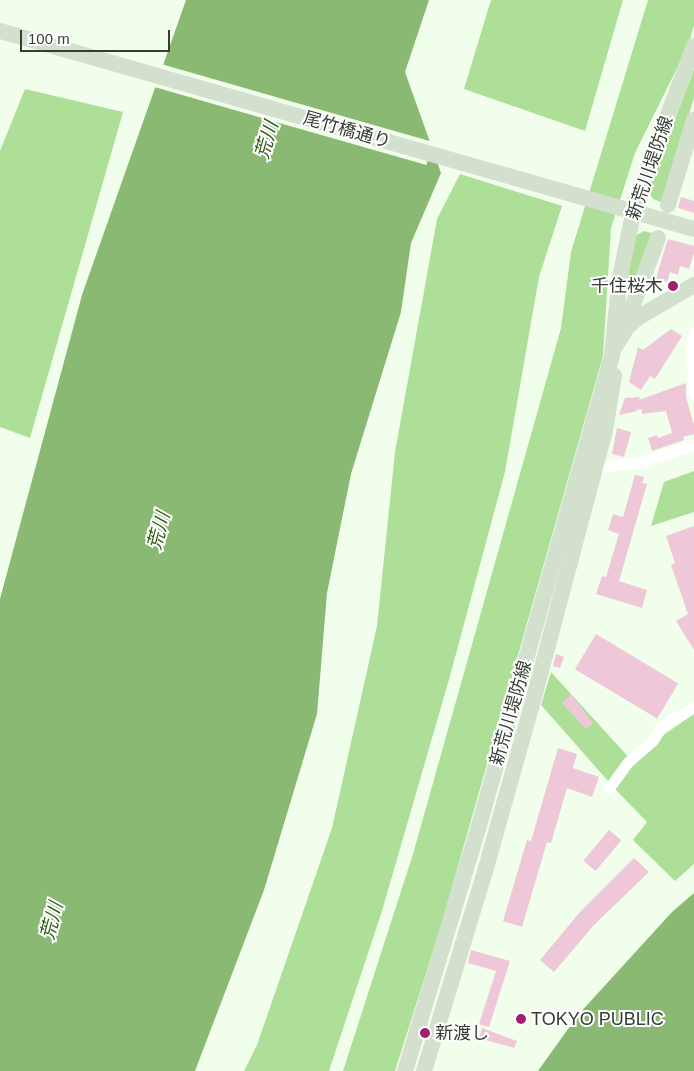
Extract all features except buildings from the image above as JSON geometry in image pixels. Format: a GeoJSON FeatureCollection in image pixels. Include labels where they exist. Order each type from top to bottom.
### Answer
{"type":"FeatureCollection","features":[{"type":"Feature","properties":{"kind":"main road","name":"尾竹橋通り"},"geometry":{"type":"LineString","coordinates":[[0,31],[694,229]]}},
{"type":"Feature","properties":{"kind":"main road","name":"新荒川堤防線"},"geometry":{"type":"LineString","coordinates":[[405,1071],[464,877],[612,354],[626,209],[640,187],[694,46]]}},
{"type":"Feature","properties":{"kind":"main road","name":"新荒川堤防線"},"geometry":{"type":"LineString","coordinates":[[668,205],[694,120]]}},
{"type":"Feature","properties":{"kind":"main road","name":"新荒川堤防線"},"geometry":{"type":"LineString","coordinates":[[621,335],[658,238]]}},
{"type":"Feature","properties":{"kind":"main road"},"geometry":{"type":"LineString","coordinates":[[612,354],[621,335],[638,317],[694,285]]}},
{"type":"Feature","properties":{"kind":"main road","name":"新荒川堤防線"},"geometry":{"type":"LineString","coordinates":[[424,1071],[491,849],[596,467],[614,379],[612,354]]}},
{"type":"Feature","properties":{"kind":"street"},"geometry":{"type":"LineString","coordinates":[[694,332],[691,351],[694,393]]}},
{"type":"Feature","properties":{"kind":"street"},"geometry":{"type":"LineString","coordinates":[[596,467],[637,463],[694,444]]}},
{"type":"Feature","properties":{"kind":"street"},"geometry":{"type":"LineString","coordinates":[[609,788],[628,762],[653,740],[662,726],[694,707]]}},
{"type":"Feature","properties":{"kind":"shaded area"},"geometry":{"type":"Polygon","coordinates":[[[491,0],[623,0],[585,131],[464,89],[491,0]]]}},
{"type":"Feature","properties":{"kind":"shaded area"},"geometry":{"type":"Polygon","coordinates":[[[648,0],[694,0],[694,25],[688,46],[635,153],[611,228],[603,356],[441,926],[395,1071],[343,1071],[413,854],[561,328],[571,252],[648,0]]]}},
{"type":"Feature","properties":{"kind":"shaded area"},"geometry":{"type":"Polygon","coordinates":[[[694,69],[694,98],[661,202],[653,199],[648,191],[694,69]]]}},
{"type":"Feature","properties":{"kind":"shaded area"},"geometry":{"type":"Polygon","coordinates":[[[25,89],[123,112],[30,438],[0,427],[0,151],[25,89]]]}},
{"type":"Feature","properties":{"kind":"shaded area"},"geometry":{"type":"Polygon","coordinates":[[[460,174],[562,206],[539,277],[505,472],[450,676],[382,911],[329,1071],[244,1071],[257,1045],[332,828],[377,626],[395,452],[437,219],[460,174]]]}},
{"type":"Feature","properties":{"kind":"shaded area"},"geometry":{"type":"Polygon","coordinates":[[[644,231],[655,234],[630,295],[625,292],[635,236],[644,231]]]}},
{"type":"Feature","properties":{"kind":"shaded area"},"geometry":{"type":"Polygon","coordinates":[[[694,471],[694,512],[651,526],[664,482],[694,471]]]}},
{"type":"Feature","properties":{"kind":"shaded area"},"geometry":{"type":"Polygon","coordinates":[[[551,672],[633,762],[662,736],[694,714],[694,864],[675,881],[633,840],[647,822],[541,705],[551,672]]]}},
{"type":"Feature","properties":{"kind":"water","name":"荒川"},"geometry":{"type":"Polygon","coordinates":[[[186,0],[429,0],[405,72],[441,173],[411,243],[401,312],[351,474],[327,593],[317,714],[264,890],[195,1071],[0,1071],[0,599],[82,295],[186,0]]]}},
{"type":"Feature","properties":{"kind":"water"},"geometry":{"type":"Polygon","coordinates":[[[694,893],[694,1071],[538,1071],[578,1015],[672,912],[694,893]]]}},
{"type":"Feature","properties":{"kind":"pier"},"geometry":{"type":"Polygon","coordinates":[[[161,64],[433,142],[426,165],[154,87],[161,64]]]}},
{"type":"Feature","properties":{"kind":"place","name":"千住桜木"},"geometry":{"type":"Point","coordinates":[673,286]}},
{"type":"Feature","properties":{"kind":"place","name":"TOKYO PUBLIC"},"geometry":{"type":"Point","coordinates":[521,1019]}},
{"type":"Feature","properties":{"kind":"place","name":"新渡し"},"geometry":{"type":"Point","coordinates":[425,1033]}}]}
